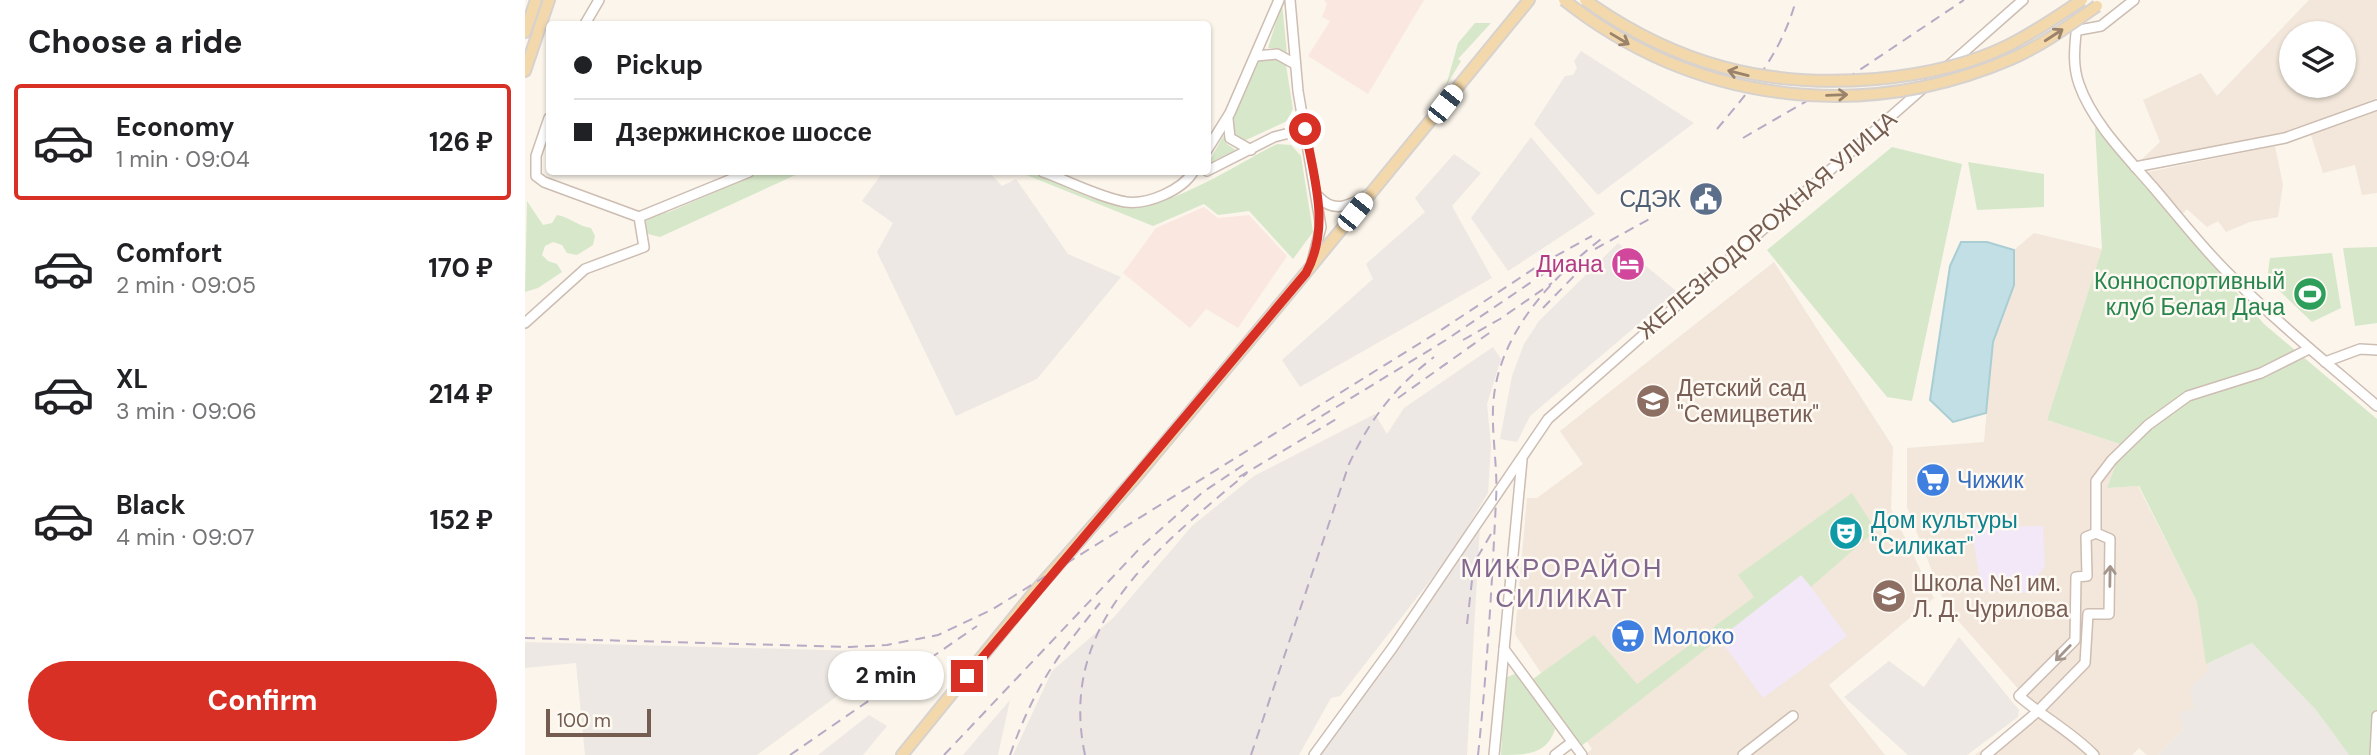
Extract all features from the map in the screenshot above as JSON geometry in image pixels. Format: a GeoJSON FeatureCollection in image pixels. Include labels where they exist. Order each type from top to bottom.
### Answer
{"type":"FeatureCollection","features":[{"type":"Feature","properties":{"kind":"main road"},"geometry":{"type":"LineString","coordinates":[[525,32],[535,0]]}},
{"type":"Feature","properties":{"kind":"main road"},"geometry":{"type":"LineString","coordinates":[[525,71],[550,0]]}},
{"type":"Feature","properties":{"kind":"main road"},"geometry":{"type":"LineString","coordinates":[[902,755],[1036,590],[1136,477],[1306,273],[1529,0]]}},
{"type":"Feature","properties":{"kind":"main road"},"geometry":{"type":"LineString","coordinates":[[1565,0],[1632,46],[1691,72],[1755,91],[1809,95],[1917,88],[1983,70],[2033,47],[2101,3]]}},
{"type":"Feature","properties":{"kind":"main road"},"geometry":{"type":"LineString","coordinates":[[1585,0],[1638,34],[1705,63],[1758,77],[1809,82],[1889,78],[1967,61],[2008,46],[2080,0]]}},
{"type":"Feature","properties":{"kind":"street"},"geometry":{"type":"LineString","coordinates":[[587,21],[599,0]]}},
{"type":"Feature","properties":{"kind":"street"},"geometry":{"type":"LineString","coordinates":[[1211,144],[1228,117],[1279,0]]}},
{"type":"Feature","properties":{"kind":"street"},"geometry":{"type":"LineString","coordinates":[[1290,0],[1295,64],[1321,227],[1318,247],[1306,273]]}},
{"type":"Feature","properties":{"kind":"street","name":"ЖЕЛЕЗНОДОРОЖНАЯ УЛИЦА"},"geometry":{"type":"LineString","coordinates":[[1314,755],[1393,647],[1522,458],[1534,436],[1553,413],[2023,0]]}},
{"type":"Feature","properties":{"kind":"street"},"geometry":{"type":"LineString","coordinates":[[2080,0],[2079,30],[2074,48],[2079,85],[2096,116],[2135,167],[2225,270],[2309,349],[2377,406]]}},
{"type":"Feature","properties":{"kind":"street"},"geometry":{"type":"LineString","coordinates":[[2074,48],[2096,27],[2134,0]]}},
{"type":"Feature","properties":{"kind":"street"},"geometry":{"type":"LineString","coordinates":[[2079,30],[2096,27]]}},
{"type":"Feature","properties":{"kind":"street"},"geometry":{"type":"LineString","coordinates":[[1255,56],[1277,54],[1295,64]]}},
{"type":"Feature","properties":{"kind":"street"},"geometry":{"type":"LineString","coordinates":[[2135,167],[2285,138],[2377,105]]}},
{"type":"Feature","properties":{"kind":"street"},"geometry":{"type":"LineString","coordinates":[[1228,117],[1230,138],[1251,150]]}},
{"type":"Feature","properties":{"kind":"street"},"geometry":{"type":"LineString","coordinates":[[546,127],[535,161],[540,180],[639,216],[742,175]]}},
{"type":"Feature","properties":{"kind":"street"},"geometry":{"type":"LineString","coordinates":[[1211,169],[1274,137],[1305,129]]}},
{"type":"Feature","properties":{"kind":"street"},"geometry":{"type":"LineString","coordinates":[[1052,175],[1133,202],[1166,193],[1199,175]]}},
{"type":"Feature","properties":{"kind":"street"},"geometry":{"type":"LineString","coordinates":[[1188,181],[1191,175]]}},
{"type":"Feature","properties":{"kind":"street"},"geometry":{"type":"LineString","coordinates":[[1318,195],[1328,206],[1341,207],[1371,193]]}},
{"type":"Feature","properties":{"kind":"street"},"geometry":{"type":"LineString","coordinates":[[525,323],[585,269],[644,247],[639,216]]}},
{"type":"Feature","properties":{"kind":"street"},"geometry":{"type":"LineString","coordinates":[[2096,533],[2096,481],[2112,460],[2148,425],[2188,397],[2261,373],[2309,349]]}},
{"type":"Feature","properties":{"kind":"street"},"geometry":{"type":"LineString","coordinates":[[2325,362],[2360,349],[2377,350]]}},
{"type":"Feature","properties":{"kind":"street"},"geometry":{"type":"LineString","coordinates":[[1495,755],[1522,458]]}},
{"type":"Feature","properties":{"kind":"street"},"geometry":{"type":"LineString","coordinates":[[1986,755],[2037,712],[2085,663],[2088,614],[2109,614],[2110,539],[2096,533],[2086,537],[2087,576],[2076,577],[2075,640],[2019,696],[2037,712],[2082,743],[2094,755]]}},
{"type":"Feature","properties":{"kind":"street"},"geometry":{"type":"LineString","coordinates":[[1504,649],[1582,755]]}},
{"type":"Feature","properties":{"kind":"street"},"geometry":{"type":"LineString","coordinates":[[1743,755],[1793,716]]}},
{"type":"Feature","properties":{"kind":"street"},"geometry":{"type":"LineString","coordinates":[[2375,755],[2377,716]]}},
{"type":"Feature","properties":{"kind":"street"},"geometry":{"type":"LineString","coordinates":[[1555,755],[1571,742]]}},
{"type":"Feature","properties":{"kind":"shaded area"},"geometry":{"type":"Polygon","coordinates":[[[1324,0],[1424,0],[1368,94],[1308,56],[1330,21],[1322,17],[1327,4],[1324,0]]]}},
{"type":"Feature","properties":{"kind":"shaded area"},"geometry":{"type":"Polygon","coordinates":[[[2309,0],[2377,0],[2377,98],[2275,137],[2138,163],[2160,142],[2143,100],[2201,73],[2217,96],[2279,31],[2279,98],[2356,98],[2356,21],[2289,21],[2309,0]]]}},
{"type":"Feature","properties":{"kind":"shaded area"},"geometry":{"type":"Polygon","coordinates":[[[1581,51],[1694,123],[1598,195],[1534,124],[1565,76],[1573,75],[1577,68],[1574,61],[1581,51]]]}},
{"type":"Feature","properties":{"kind":"shaded area"},"geometry":{"type":"Polygon","coordinates":[[[2377,109],[2377,193],[2362,195],[2355,165],[2323,173],[2311,135],[2377,109]]]}},
{"type":"Feature","properties":{"kind":"shaded area"},"geometry":{"type":"Polygon","coordinates":[[[1531,137],[1595,214],[1508,271],[1471,218],[1531,137]]]}},
{"type":"Feature","properties":{"kind":"shaded area"},"geometry":{"type":"Polygon","coordinates":[[[2275,146],[2283,185],[2278,217],[2250,222],[2226,232],[2218,221],[2207,227],[2187,209],[2180,216],[2143,173],[2275,146]]]}},
{"type":"Feature","properties":{"kind":"shaded area"},"geometry":{"type":"Polygon","coordinates":[[[1454,154],[1481,173],[1452,206],[1492,278],[1300,387],[1282,360],[1373,279],[1366,264],[1425,212],[1415,198],[1454,154]]]}},
{"type":"Feature","properties":{"kind":"shaded area"},"geometry":{"type":"Polygon","coordinates":[[[881,175],[992,175],[1002,186],[1016,179],[1068,254],[1121,277],[1037,379],[956,416],[877,252],[893,223],[862,201],[881,175]]]}},
{"type":"Feature","properties":{"kind":"shaded area"},"geometry":{"type":"Polygon","coordinates":[[[1204,207],[1218,218],[1249,215],[1287,256],[1238,328],[1206,309],[1190,328],[1123,273],[1156,228],[1204,207]]]}},
{"type":"Feature","properties":{"kind":"shaded area"},"geometry":{"type":"Polygon","coordinates":[[[2034,233],[2102,249],[2047,420],[2123,445],[2107,488],[2138,486],[2197,602],[2209,670],[2192,693],[2194,708],[2184,729],[2158,755],[2147,755],[2139,748],[2132,755],[1975,755],[2036,709],[1946,607],[1907,507],[1907,448],[1984,442],[1993,342],[2014,285],[2014,250],[2034,233]]]}},
{"type":"Feature","properties":{"kind":"shaded area"},"geometry":{"type":"Polygon","coordinates":[[[1618,243],[1675,290],[1674,294],[1530,416],[1517,442],[1500,439],[1512,376],[1524,344],[1539,321],[1618,243]]]}},
{"type":"Feature","properties":{"kind":"shaded area","name":"МИКРОРАЙОН СИЛИКАТ"},"geometry":{"type":"Polygon","coordinates":[[[1774,262],[1893,447],[1891,509],[1934,598],[1829,685],[1885,755],[1585,755],[1592,749],[1515,634],[1527,498],[1537,498],[1583,464],[1560,431],[1774,262]]]}},
{"type":"Feature","properties":{"kind":"shaded area"},"geometry":{"type":"Polygon","coordinates":[[[1493,347],[1501,359],[1487,404],[1491,446],[1488,493],[1451,554],[1340,696],[1331,698],[1299,755],[1013,755],[1052,671],[1114,617],[1192,526],[1254,476],[1375,414],[1387,434],[1404,408],[1493,347]]]}},
{"type":"Feature","properties":{"kind":"shaded area"},"geometry":{"type":"Polygon","coordinates":[[[1480,526],[1467,755],[1320,755],[1480,526]]]}},
{"type":"Feature","properties":{"kind":"shaded area"},"geometry":{"type":"Polygon","coordinates":[[[2043,526],[2045,567],[2036,577],[2037,593],[1982,591],[1971,527],[2043,526]]]}},
{"type":"Feature","properties":{"kind":"shaded area"},"geometry":{"type":"Polygon","coordinates":[[[1802,575],[1847,636],[1763,698],[1718,637],[1802,575]]]}},
{"type":"Feature","properties":{"kind":"shaded area"},"geometry":{"type":"Polygon","coordinates":[[[1959,637],[2019,710],[2018,717],[1967,755],[1908,755],[1844,697],[1889,661],[1924,687],[1959,637]]]}},
{"type":"Feature","properties":{"kind":"shaded area"},"geometry":{"type":"Polygon","coordinates":[[[525,642],[897,652],[757,755],[585,755],[576,663],[525,668],[525,642]]]}},
{"type":"Feature","properties":{"kind":"shaded area"},"geometry":{"type":"Polygon","coordinates":[[[2252,643],[2316,710],[2349,755],[2158,755],[2184,729],[2178,714],[2194,708],[2190,687],[2209,670],[2206,664],[2252,643]]]}},
{"type":"Feature","properties":{"kind":"shaded area"},"geometry":{"type":"Polygon","coordinates":[[[1010,700],[998,755],[963,755],[1010,700]]]}},
{"type":"Feature","properties":{"kind":"shaded area"},"geometry":{"type":"Polygon","coordinates":[[[869,715],[887,726],[863,755],[818,755],[869,715]]]}},
{"type":"Feature","properties":{"kind":"green space"},"geometry":{"type":"Polygon","coordinates":[[[1282,3],[1287,53],[1277,48],[1268,48],[1282,3]]]}},
{"type":"Feature","properties":{"kind":"green space"},"geometry":{"type":"Polygon","coordinates":[[[1475,23],[1491,23],[1458,59],[1461,61],[1446,86],[1458,43],[1475,23]]]}},
{"type":"Feature","properties":{"kind":"green space"},"geometry":{"type":"Polygon","coordinates":[[[1278,59],[1286,65],[1293,109],[1287,121],[1244,141],[1235,135],[1231,123],[1259,61],[1278,59]]]}},
{"type":"Feature","properties":{"kind":"green space"},"geometry":{"type":"Polygon","coordinates":[[[2095,127],[2264,324],[2377,419],[2377,755],[2349,755],[2316,710],[2252,643],[2206,664],[2197,602],[2139,486],[2107,488],[2123,445],[2047,420],[2102,249],[2095,127]]]}},
{"type":"Feature","properties":{"kind":"green space"},"geometry":{"type":"Polygon","coordinates":[[[1223,136],[1227,144],[1236,150],[1211,162],[1223,136]]]}},
{"type":"Feature","properties":{"kind":"green space"},"geometry":{"type":"Polygon","coordinates":[[[1277,144],[1291,145],[1301,156],[1313,232],[1293,259],[1249,211],[1218,215],[1204,204],[1153,226],[1026,175],[1038,175],[1100,201],[1123,206],[1140,206],[1180,194],[1277,144]]]}},
{"type":"Feature","properties":{"kind":"green space"},"geometry":{"type":"Polygon","coordinates":[[[1892,147],[1962,164],[1912,401],[1887,397],[1767,250],[1892,147]]]}},
{"type":"Feature","properties":{"kind":"green space"},"geometry":{"type":"Polygon","coordinates":[[[1968,162],[2044,174],[2044,207],[1977,210],[1968,162]]]}},
{"type":"Feature","properties":{"kind":"green space"},"geometry":{"type":"Polygon","coordinates":[[[755,175],[795,175],[660,237],[648,234],[645,227],[647,217],[669,212],[755,175]]]}},
{"type":"Feature","properties":{"kind":"green space"},"geometry":{"type":"Polygon","coordinates":[[[527,201],[543,225],[552,223],[557,215],[591,228],[595,236],[593,245],[577,255],[567,253],[562,245],[553,242],[545,246],[542,255],[557,264],[562,272],[538,288],[525,292],[527,201]]]}},
{"type":"Feature","properties":{"kind":"green space"},"geometry":{"type":"Polygon","coordinates":[[[2377,247],[2377,323],[2355,326],[2343,248],[2377,247]]]}},
{"type":"Feature","properties":{"kind":"green space","name":"Конноспортивный клуб Белая Дача"},"geometry":{"type":"Polygon","coordinates":[[[2332,253],[2341,308],[2312,322],[2267,279],[2270,258],[2332,253]]]}},
{"type":"Feature","properties":{"kind":"green space"},"geometry":{"type":"Polygon","coordinates":[[[1852,493],[1876,530],[1811,587],[1801,575],[1580,747],[1533,679],[1594,635],[1637,684],[1754,597],[1738,575],[1852,493]]]}},
{"type":"Feature","properties":{"kind":"green space"},"geometry":{"type":"Polygon","coordinates":[[[1517,673],[1555,729],[1541,749],[1527,754],[1501,755],[1505,678],[1517,673]]]}},
{"type":"Feature","properties":{"kind":"water"},"geometry":{"type":"Polygon","coordinates":[[[1961,242],[1987,242],[2014,250],[2014,285],[1993,342],[1986,413],[1953,422],[1930,400],[1950,266],[1961,242]]]}},
{"type":"Feature","properties":{"kind":"railway"},"geometry":{"type":"LineString","coordinates":[[1717,129],[1774,53],[1796,0]]}},
{"type":"Feature","properties":{"kind":"railway"},"geometry":{"type":"LineString","coordinates":[[1743,138],[1855,73],[1964,0]]}},
{"type":"Feature","properties":{"kind":"railway"},"geometry":{"type":"LineString","coordinates":[[1595,249],[1653,217]]}},
{"type":"Feature","properties":{"kind":"railway"},"geometry":{"type":"LineString","coordinates":[[525,638],[850,647],[887,645],[938,635],[993,609],[1441,330],[1541,264],[1592,236]]}},
{"type":"Feature","properties":{"kind":"railway"},"geometry":{"type":"LineString","coordinates":[[1478,755],[1496,500],[1493,420],[1496,383],[1503,358],[1528,313],[1562,273],[1601,239]]}},
{"type":"Feature","properties":{"kind":"railway"},"geometry":{"type":"LineString","coordinates":[[1307,425],[1446,340],[1555,266]]}},
{"type":"Feature","properties":{"kind":"railway"},"geometry":{"type":"LineString","coordinates":[[1543,308],[1575,275]]}},
{"type":"Feature","properties":{"kind":"railway"},"geometry":{"type":"LineString","coordinates":[[1463,340],[1500,319],[1552,283]]}},
{"type":"Feature","properties":{"kind":"railway"},"geometry":{"type":"LineString","coordinates":[[1398,398],[1492,331]]}},
{"type":"Feature","properties":{"kind":"railway"},"geometry":{"type":"LineString","coordinates":[[1251,755],[1349,464],[1385,405],[1407,380],[1434,357]]}},
{"type":"Feature","properties":{"kind":"railway"},"geometry":{"type":"LineString","coordinates":[[1239,477],[1338,418]]}},
{"type":"Feature","properties":{"kind":"railway"},"geometry":{"type":"LineString","coordinates":[[944,755],[1143,545],[1203,492],[1245,464]]}},
{"type":"Feature","properties":{"kind":"railway"},"geometry":{"type":"LineString","coordinates":[[1085,755],[1080,708],[1086,666],[1100,628],[1122,593],[1149,560],[1247,473]]}},
{"type":"Feature","properties":{"kind":"railway"},"geometry":{"type":"LineString","coordinates":[[1467,624],[1474,563],[1491,534]]}},
{"type":"Feature","properties":{"kind":"railway"},"geometry":{"type":"LineString","coordinates":[[1010,755],[1047,674],[1100,603]]}},
{"type":"Feature","properties":{"kind":"railway"},"geometry":{"type":"LineString","coordinates":[[790,755],[977,626]]}},
{"type":"Feature","properties":{"kind":"place","name":"СДЭК"},"geometry":{"type":"Point","coordinates":[1706,199]}},
{"type":"Feature","properties":{"kind":"place","name":"Диана"},"geometry":{"type":"Point","coordinates":[1628,264]}},
{"type":"Feature","properties":{"kind":"place","name":"Конноспортивный клуб Белая Дача"},"geometry":{"type":"Point","coordinates":[2310,294]}},
{"type":"Feature","properties":{"kind":"place","name":"Детский сад \"Семицветик\""},"geometry":{"type":"Point","coordinates":[1653,401]}},
{"type":"Feature","properties":{"kind":"place","name":"Чижик"},"geometry":{"type":"Point","coordinates":[1933,480]}},
{"type":"Feature","properties":{"kind":"place","name":"Дом культуры \"Силикат\""},"geometry":{"type":"Point","coordinates":[1846,533]}},
{"type":"Feature","properties":{"kind":"place","name":"Школа №1 им. Л. Д. Чурилова"},"geometry":{"type":"Point","coordinates":[1889,596]}},
{"type":"Feature","properties":{"kind":"place","name":"Молоко"},"geometry":{"type":"Point","coordinates":[1628,636]}},
{"type":"Feature","properties":{"kind":"district","name":"МИКРОРАЙОН СИЛИКАТ"},"geometry":{"type":"Point","coordinates":[1562,583]}},
{"type":"Feature","properties":{"kind":"route"},"geometry":{"type":"LineString","coordinates":[[967,676],[1036,590],[1136,477],[1306,273],[1318,247],[1321,227],[1318,195],[1305,129]]}}]}
